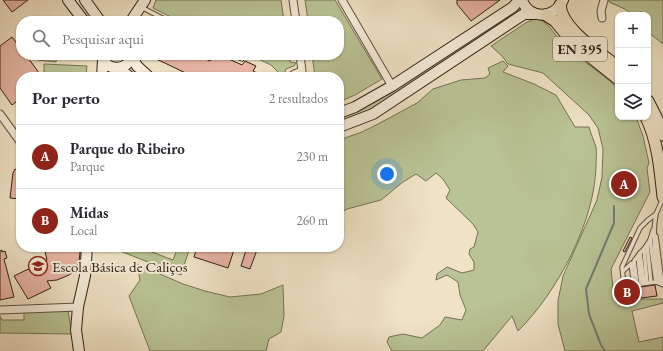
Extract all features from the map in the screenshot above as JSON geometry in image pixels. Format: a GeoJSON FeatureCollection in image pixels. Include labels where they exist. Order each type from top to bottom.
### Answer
{"type":"FeatureCollection","features":[{"type":"Feature","properties":{"kind":"main road"},"geometry":{"type":"LineString","coordinates":[[68,0],[80,16]]}},
{"type":"Feature","properties":{"kind":"main road"},"geometry":{"type":"LineString","coordinates":[[84,0],[96,16]]}},
{"type":"Feature","properties":{"kind":"main road"},"geometry":{"type":"LineString","coordinates":[[344,111],[355,107],[392,86],[513,7],[521,0],[526,7],[540,14]]}},
{"type":"Feature","properties":{"kind":"main road"},"geometry":{"type":"LineString","coordinates":[[344,125],[373,114],[524,14],[554,12],[562,3]]}},
{"type":"Feature","properties":{"kind":"main road","name":"EN 395"},"geometry":{"type":"LineString","coordinates":[[562,3],[561,13],[573,30],[615,65]]}},
{"type":"Feature","properties":{"kind":"main road","name":"EN 395"},"geometry":{"type":"LineString","coordinates":[[540,14],[555,21],[573,43],[615,77]]}},
{"type":"Feature","properties":{"kind":"main road"},"geometry":{"type":"LineString","coordinates":[[102,60],[102,72]]}},
{"type":"Feature","properties":{"kind":"main road"},"geometry":{"type":"LineString","coordinates":[[104,60],[107,65],[122,72]]}},
{"type":"Feature","properties":{"kind":"main road"},"geometry":{"type":"LineString","coordinates":[[112,72],[116,68],[126,66],[130,60]]}},
{"type":"Feature","properties":{"kind":"main road"},"geometry":{"type":"LineString","coordinates":[[134,60],[137,66],[144,72]]}},
{"type":"Feature","properties":{"kind":"main road"},"geometry":{"type":"LineString","coordinates":[[651,107],[663,134]]}},
{"type":"Feature","properties":{"kind":"main road"},"geometry":{"type":"LineString","coordinates":[[647,120],[656,145],[663,198]]}},
{"type":"Feature","properties":{"kind":"main road"},"geometry":{"type":"LineString","coordinates":[[79,351],[76,330],[78,307],[85,276],[87,252]]}},
{"type":"Feature","properties":{"kind":"street"},"geometry":{"type":"LineString","coordinates":[[293,0],[295,16]]}},
{"type":"Feature","properties":{"kind":"street"},"geometry":{"type":"LineString","coordinates":[[342,0],[392,86]]}},
{"type":"Feature","properties":{"kind":"street"},"geometry":{"type":"LineString","coordinates":[[602,18],[601,11],[604,0]]}},
{"type":"Feature","properties":{"kind":"street"},"geometry":{"type":"LineString","coordinates":[[299,72],[302,71],[301,60]]}},
{"type":"Feature","properties":{"kind":"street"},"geometry":{"type":"LineString","coordinates":[[0,114],[16,136]]}},
{"type":"Feature","properties":{"kind":"street"},"geometry":{"type":"LineString","coordinates":[[0,310],[78,307]]}},
{"type":"Feature","properties":{"kind":"lane"},"geometry":{"type":"LineString","coordinates":[[138,13],[149,16]]}},
{"type":"Feature","properties":{"kind":"lane"},"geometry":{"type":"LineString","coordinates":[[644,283],[650,240],[656,214],[663,198]]}},
{"type":"Feature","properties":{"kind":"lane"},"geometry":{"type":"LineString","coordinates":[[656,214],[640,228],[622,267],[624,286],[644,283],[663,285]]}},
{"type":"Feature","properties":{"kind":"lane"},"geometry":{"type":"LineString","coordinates":[[654,227],[654,248],[659,280],[663,285]]}},
{"type":"Feature","properties":{"kind":"lane"},"geometry":{"type":"LineString","coordinates":[[623,271],[638,257],[650,240]]}},
{"type":"Feature","properties":{"kind":"lane"},"geometry":{"type":"LineString","coordinates":[[644,283],[647,245]]}},
{"type":"Feature","properties":{"kind":"lane"},"geometry":{"type":"LineString","coordinates":[[644,249],[644,283]]}},
{"type":"Feature","properties":{"kind":"lane"},"geometry":{"type":"LineString","coordinates":[[640,253],[644,283]]}},
{"type":"Feature","properties":{"kind":"lane"},"geometry":{"type":"LineString","coordinates":[[638,257],[644,283]]}},
{"type":"Feature","properties":{"kind":"lane"},"geometry":{"type":"LineString","coordinates":[[633,262],[644,283]]}},
{"type":"Feature","properties":{"kind":"green space"},"geometry":{"type":"Polygon","coordinates":[[[156,0],[281,0],[283,16],[169,16],[153,8],[156,0]]]}},
{"type":"Feature","properties":{"kind":"green space"},"geometry":{"type":"Polygon","coordinates":[[[305,0],[335,0],[382,79],[344,100],[344,72],[314,72],[313,60],[344,60],[344,16],[307,16],[305,0]]]}},
{"type":"Feature","properties":{"kind":"green space"},"geometry":{"type":"Polygon","coordinates":[[[608,0],[663,0],[663,44],[651,34],[651,12],[629,12],[609,2],[608,0]]]}},
{"type":"Feature","properties":{"kind":"green space"},"geometry":{"type":"Polygon","coordinates":[[[521,6],[523,10],[385,102],[344,121],[344,116],[354,113],[382,98],[521,6]]]}},
{"type":"Feature","properties":{"kind":"green space"},"geometry":{"type":"Polygon","coordinates":[[[535,19],[546,23],[565,45],[615,86],[615,120],[637,120],[643,136],[649,163],[647,168],[650,192],[611,269],[614,299],[663,299],[663,303],[632,311],[639,342],[663,337],[663,351],[565,351],[558,324],[558,301],[563,276],[597,200],[602,177],[603,149],[598,128],[589,115],[543,73],[508,64],[491,46],[527,22],[535,19]]]}},
{"type":"Feature","properties":{"kind":"green space"},"geometry":{"type":"Polygon","coordinates":[[[37,60],[56,60],[56,62],[37,60]]]}},
{"type":"Feature","properties":{"kind":"green space"},"geometry":{"type":"Polygon","coordinates":[[[260,60],[290,60],[290,62],[296,63],[294,66],[286,69],[285,72],[278,72],[271,65],[260,60]]]}},
{"type":"Feature","properties":{"kind":"green space"},"geometry":{"type":"Polygon","coordinates":[[[503,61],[508,66],[503,72],[534,84],[556,95],[575,127],[589,127],[596,147],[596,166],[594,187],[589,210],[581,232],[560,277],[533,315],[518,331],[512,316],[483,351],[392,351],[387,342],[389,337],[403,334],[422,338],[440,325],[445,317],[462,320],[466,310],[460,295],[458,282],[447,275],[436,280],[437,274],[447,267],[462,273],[474,270],[474,262],[469,254],[470,249],[474,247],[478,232],[473,224],[446,198],[450,190],[443,179],[436,173],[426,181],[416,174],[403,182],[381,200],[344,211],[344,138],[362,132],[417,103],[433,89],[461,80],[485,78],[490,74],[488,68],[503,61]]]}},
{"type":"Feature","properties":{"kind":"green space"},"geometry":{"type":"Polygon","coordinates":[[[44,64],[87,66],[86,72],[44,72],[44,64]]]}},
{"type":"Feature","properties":{"kind":"green space"},"geometry":{"type":"Polygon","coordinates":[[[123,252],[152,252],[173,260],[176,252],[188,252],[181,275],[123,252]]]}},
{"type":"Feature","properties":{"kind":"green space"},"geometry":{"type":"Polygon","coordinates":[[[137,264],[183,284],[230,297],[261,294],[283,285],[284,316],[281,332],[269,339],[266,351],[150,351],[129,296],[140,280],[137,264]]]}},
{"type":"Feature","properties":{"kind":"green space"},"geometry":{"type":"Polygon","coordinates":[[[68,311],[72,334],[0,333],[0,316],[2,320],[24,320],[24,312],[68,311]]]}},
{"type":"Feature","properties":{"kind":"building"},"geometry":{"type":"Polygon","coordinates":[[[3,0],[28,0],[12,12],[3,0]]]}},
{"type":"Feature","properties":{"kind":"building"},"geometry":{"type":"Polygon","coordinates":[[[457,0],[500,0],[471,21],[457,4],[457,0]]]}},
{"type":"Feature","properties":{"kind":"building"},"geometry":{"type":"Polygon","coordinates":[[[12,37],[16,42],[16,60],[30,60],[38,72],[16,72],[16,102],[12,105],[0,88],[0,46],[12,37]]]}},
{"type":"Feature","properties":{"kind":"building"},"geometry":{"type":"Polygon","coordinates":[[[158,60],[231,60],[242,65],[245,61],[256,66],[253,71],[255,72],[184,72],[158,60]]]}},
{"type":"Feature","properties":{"kind":"building"},"geometry":{"type":"Polygon","coordinates":[[[16,170],[16,199],[10,198],[13,173],[16,170]]]}},
{"type":"Feature","properties":{"kind":"building"},"geometry":{"type":"Polygon","coordinates":[[[630,237],[632,238],[625,252],[623,251],[630,237]]]}},
{"type":"Feature","properties":{"kind":"building"},"geometry":{"type":"Polygon","coordinates":[[[2,250],[2,252],[5,251],[7,258],[4,259],[14,297],[0,300],[0,251],[2,250]]]}},
{"type":"Feature","properties":{"kind":"building"},"geometry":{"type":"Polygon","coordinates":[[[45,252],[80,252],[79,262],[73,272],[57,280],[47,281],[51,288],[28,299],[14,276],[47,260],[45,252]]]}},
{"type":"Feature","properties":{"kind":"building"},"geometry":{"type":"Polygon","coordinates":[[[196,252],[233,252],[228,268],[194,257],[196,252]]]}},
{"type":"Feature","properties":{"kind":"building"},"geometry":{"type":"Polygon","coordinates":[[[245,252],[256,252],[250,269],[241,266],[245,252]]]}},
{"type":"Feature","properties":{"kind":"building"},"geometry":{"type":"Polygon","coordinates":[[[655,285],[657,296],[641,298],[640,294],[622,297],[621,288],[624,289],[655,285]]]}},
{"type":"Feature","properties":{"kind":"waterway"},"geometry":{"type":"LineString","coordinates":[[605,351],[601,345],[589,314],[586,289],[614,223],[614,206]]}},
{"type":"Feature","properties":{"kind":"place","name":"Parque do Ribeiro"},"geometry":{"type":"Point","coordinates":[624,184]}},
{"type":"Feature","properties":{"kind":"place","name":"Escola Básica de Caliços"},"geometry":{"type":"Point","coordinates":[38,266]}},
{"type":"Feature","properties":{"kind":"place","name":"Midas"},"geometry":{"type":"Point","coordinates":[627,292]}}]}
